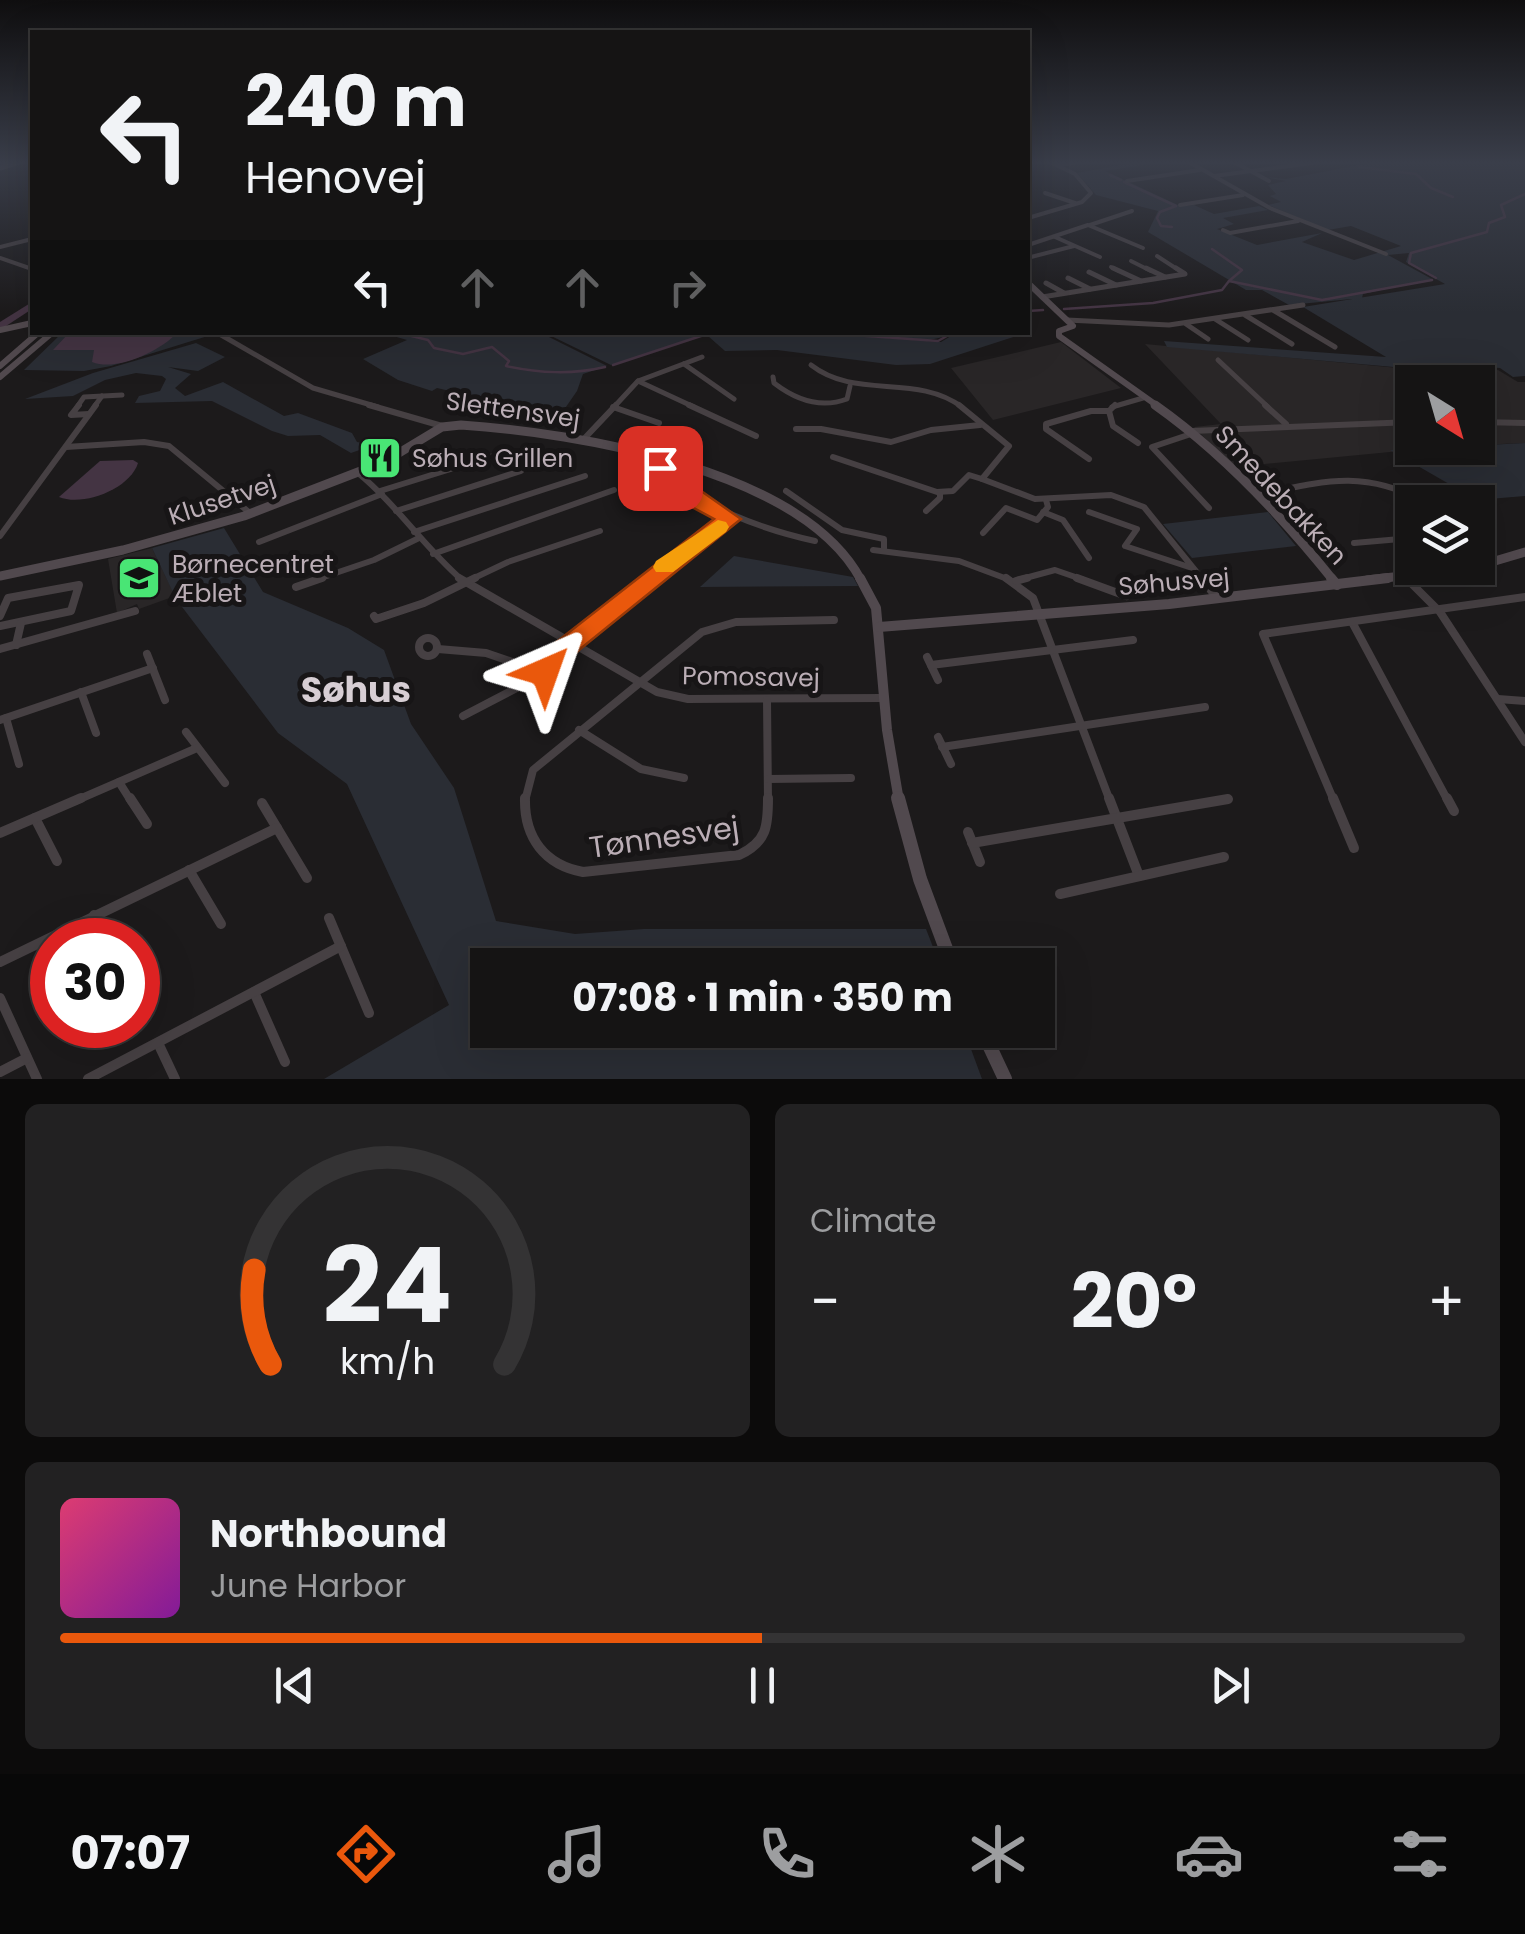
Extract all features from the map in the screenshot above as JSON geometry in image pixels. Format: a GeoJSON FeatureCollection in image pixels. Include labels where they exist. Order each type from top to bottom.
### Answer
{"type":"FeatureCollection","features":[{"type":"Feature","properties":{"kind":"street"},"geometry":{"type":"LineString","coordinates":[[1037,212],[1042,214]]}},
{"type":"Feature","properties":{"kind":"street"},"geometry":{"type":"LineString","coordinates":[[1030,217],[1048,212]]}},
{"type":"Feature","properties":{"kind":"street"},"geometry":{"type":"LineString","coordinates":[[1030,244],[1128,212]]}},
{"type":"Feature","properties":{"kind":"street"},"geometry":{"type":"LineString","coordinates":[[1281,212],[1386,254]]}},
{"type":"Feature","properties":{"kind":"street"},"geometry":{"type":"LineString","coordinates":[[1223,230],[1230,234],[1299,221]]}},
{"type":"Feature","properties":{"kind":"street"},"geometry":{"type":"LineString","coordinates":[[1088,226],[1142,248]]}},
{"type":"Feature","properties":{"kind":"street"},"geometry":{"type":"LineString","coordinates":[[1054,237],[1100,257]]}},
{"type":"Feature","properties":{"kind":"street"},"geometry":{"type":"LineString","coordinates":[[0,247],[30,240]]}},
{"type":"Feature","properties":{"kind":"street"},"geometry":{"type":"LineString","coordinates":[[1031,257],[1076,246]]}},
{"type":"Feature","properties":{"kind":"street"},"geometry":{"type":"LineString","coordinates":[[1042,297],[1186,274],[1156,256]]}},
{"type":"Feature","properties":{"kind":"street"},"geometry":{"type":"LineString","coordinates":[[0,258],[30,268]]}},
{"type":"Feature","properties":{"kind":"street"},"geometry":{"type":"LineString","coordinates":[[1131,262],[1166,278]]}},
{"type":"Feature","properties":{"kind":"street"},"geometry":{"type":"LineString","coordinates":[[1111,267],[1142,282]]}},
{"type":"Feature","properties":{"kind":"street"},"geometry":{"type":"LineString","coordinates":[[1090,272],[1117,286]]}},
{"type":"Feature","properties":{"kind":"street"},"geometry":{"type":"LineString","coordinates":[[1068,278],[1092,290]]}},
{"type":"Feature","properties":{"kind":"street"},"geometry":{"type":"LineString","coordinates":[[1046,284],[1065,294]]}},
{"type":"Feature","properties":{"kind":"street","name":"Smedebakken"},"geometry":{"type":"LineString","coordinates":[[1030,285],[1072,328],[1059,336],[1194,432],[1294,531],[1337,585]]}},
{"type":"Feature","properties":{"kind":"street"},"geometry":{"type":"LineString","coordinates":[[1067,320],[1154,326],[1303,305]]}},
{"type":"Feature","properties":{"kind":"street"},"geometry":{"type":"LineString","coordinates":[[1272,310],[1335,347]]}},
{"type":"Feature","properties":{"kind":"street"},"geometry":{"type":"LineString","coordinates":[[1244,314],[1292,344]]}},
{"type":"Feature","properties":{"kind":"street"},"geometry":{"type":"LineString","coordinates":[[1214,318],[1248,340]]}},
{"type":"Feature","properties":{"kind":"street"},"geometry":{"type":"LineString","coordinates":[[1,330],[23,322],[30,325]]}},
{"type":"Feature","properties":{"kind":"street"},"geometry":{"type":"LineString","coordinates":[[1184,323],[1208,339]]}},
{"type":"Feature","properties":{"kind":"street"},"geometry":{"type":"LineString","coordinates":[[1154,326],[1165,334]]}},
{"type":"Feature","properties":{"kind":"street"},"geometry":{"type":"LineString","coordinates":[[1,330],[30,328]]}},
{"type":"Feature","properties":{"kind":"street"},"geometry":{"type":"LineString","coordinates":[[0,372],[31,335]]}},
{"type":"Feature","properties":{"kind":"street"},"geometry":{"type":"LineString","coordinates":[[0,372],[31,335]]}},
{"type":"Feature","properties":{"kind":"street","name":"Slettensvej"},"geometry":{"type":"LineString","coordinates":[[221,335],[314,388],[443,426],[581,442],[668,460],[754,492],[825,531],[858,567],[876,608],[901,811],[917,872],[946,948]]}},
{"type":"Feature","properties":{"kind":"street"},"geometry":{"type":"LineString","coordinates":[[581,442],[638,381],[702,357]]}},
{"type":"Feature","properties":{"kind":"street"},"geometry":{"type":"LineString","coordinates":[[1218,360],[1287,425]]}},
{"type":"Feature","properties":{"kind":"street"},"geometry":{"type":"LineString","coordinates":[[683,364],[734,399]]}},
{"type":"Feature","properties":{"kind":"street"},"geometry":{"type":"LineString","coordinates":[[811,365],[824,378],[850,386],[931,391],[955,400],[1010,446],[982,479]]}},
{"type":"Feature","properties":{"kind":"street"},"geometry":{"type":"LineString","coordinates":[[773,377],[774,383],[798,400],[839,402],[847,398],[850,386]]}},
{"type":"Feature","properties":{"kind":"street"},"geometry":{"type":"LineString","coordinates":[[638,381],[756,436]]}},
{"type":"Feature","properties":{"kind":"street"},"geometry":{"type":"LineString","coordinates":[[90,414],[71,415],[84,398],[122,395]]}},
{"type":"Feature","properties":{"kind":"street"},"geometry":{"type":"LineString","coordinates":[[0,536],[102,396]]}},
{"type":"Feature","properties":{"kind":"street"},"geometry":{"type":"LineString","coordinates":[[1138,443],[1113,426],[1109,411],[1113,405],[1143,398]]}},
{"type":"Feature","properties":{"kind":"street"},"geometry":{"type":"LineString","coordinates":[[612,407],[659,423]]}},
{"type":"Feature","properties":{"kind":"street"},"geometry":{"type":"LineString","coordinates":[[1089,459],[1046,428],[1046,424],[1091,411],[1109,411]]}},
{"type":"Feature","properties":{"kind":"street"},"geometry":{"type":"LineString","coordinates":[[1194,432],[1395,422]]}},
{"type":"Feature","properties":{"kind":"street"},"geometry":{"type":"LineString","coordinates":[[1495,422],[1525,422]]}},
{"type":"Feature","properties":{"kind":"street"},"geometry":{"type":"LineString","coordinates":[[796,430],[821,429],[890,442],[932,430],[981,425]]}},
{"type":"Feature","properties":{"kind":"street","name":"Klusetvej"},"geometry":{"type":"LineString","coordinates":[[0,576],[141,546],[250,513],[358,472],[411,448],[443,426]]}},
{"type":"Feature","properties":{"kind":"street","name":"Smedebakken"},"geometry":{"type":"LineString","coordinates":[[1194,432],[1152,447],[1209,508]]}},
{"type":"Feature","properties":{"kind":"street"},"geometry":{"type":"LineString","coordinates":[[66,447],[144,442],[169,446],[250,513]]}},
{"type":"Feature","properties":{"kind":"street"},"geometry":{"type":"LineString","coordinates":[[634,452],[698,502],[730,519],[815,541]]}},
{"type":"Feature","properties":{"kind":"street"},"geometry":{"type":"LineString","coordinates":[[260,542],[381,493],[499,454]]}},
{"type":"Feature","properties":{"kind":"street"},"geometry":{"type":"LineString","coordinates":[[833,458],[874,467],[928,493],[954,491],[969,474],[1046,500],[1111,495],[1144,507],[1218,598]]}},
{"type":"Feature","properties":{"kind":"street"},"geometry":{"type":"LineString","coordinates":[[660,473],[668,460]]}},
{"type":"Feature","properties":{"kind":"street"},"geometry":{"type":"LineString","coordinates":[[396,512],[521,471]]}},
{"type":"Feature","properties":{"kind":"street","name":"Pomosavej"},"geometry":{"type":"LineString","coordinates":[[358,472],[381,493],[432,554],[465,583],[638,682],[688,699],[885,698]]}},
{"type":"Feature","properties":{"kind":"street"},"geometry":{"type":"LineString","coordinates":[[296,586],[374,560],[416,535],[585,476]]}},
{"type":"Feature","properties":{"kind":"street"},"geometry":{"type":"LineString","coordinates":[[1257,495],[1343,476],[1376,480],[1395,489]]}},
{"type":"Feature","properties":{"kind":"street"},"geometry":{"type":"LineString","coordinates":[[432,554],[614,490]]}},
{"type":"Feature","properties":{"kind":"street"},"geometry":{"type":"LineString","coordinates":[[786,491],[842,530],[884,540],[884,550]]}},
{"type":"Feature","properties":{"kind":"street"},"geometry":{"type":"LineString","coordinates":[[926,511],[940,498],[940,493]]}},
{"type":"Feature","properties":{"kind":"street"},"geometry":{"type":"LineString","coordinates":[[984,532],[1006,508],[1037,520],[1046,500]]}},
{"type":"Feature","properties":{"kind":"street"},"geometry":{"type":"LineString","coordinates":[[1043,512],[1062,520],[1088,558]]}},
{"type":"Feature","properties":{"kind":"street"},"geometry":{"type":"LineString","coordinates":[[1089,512],[1137,529],[1125,546],[1193,568]]}},
{"type":"Feature","properties":{"kind":"street"},"geometry":{"type":"LineString","coordinates":[[464,716],[538,677],[570,644],[697,540],[730,519]]}},
{"type":"Feature","properties":{"kind":"street"},"geometry":{"type":"LineString","coordinates":[[374,616],[376,620],[406,610],[508,562],[600,532]]}},
{"type":"Feature","properties":{"kind":"street"},"geometry":{"type":"LineString","coordinates":[[1354,543],[1395,539]]}},
{"type":"Feature","properties":{"kind":"street"},"geometry":{"type":"LineString","coordinates":[[872,550],[932,556],[1014,581],[1033,598],[1139,876]]}},
{"type":"Feature","properties":{"kind":"street","name":"Søhusvej"},"geometry":{"type":"LineString","coordinates":[[1495,561],[1525,552]]}},
{"type":"Feature","properties":{"kind":"street"},"geometry":{"type":"LineString","coordinates":[[1014,581],[1055,570],[1126,596]]}},
{"type":"Feature","properties":{"kind":"street","name":"Søhusvej"},"geometry":{"type":"LineString","coordinates":[[878,627],[1395,579]]}},
{"type":"Feature","properties":{"kind":"street"},"geometry":{"type":"LineString","coordinates":[[0,616],[8,598],[78,584],[71,610],[0,626]]}},
{"type":"Feature","properties":{"kind":"street"},"geometry":{"type":"LineString","coordinates":[[1413,585],[1440,612],[1525,742]]}},
{"type":"Feature","properties":{"kind":"street"},"geometry":{"type":"LineString","coordinates":[[1354,848],[1263,634],[1525,597]]}},
{"type":"Feature","properties":{"kind":"street"},"geometry":{"type":"LineString","coordinates":[[0,649],[135,611]]}},
{"type":"Feature","properties":{"kind":"street","name":"Tønnesvej"},"geometry":{"type":"LineString","coordinates":[[767,700],[768,828],[763,840],[752,850],[739,855],[583,872],[562,868],[539,849],[522,802],[522,790],[533,770],[702,632],[717,625],[834,620]]}},
{"type":"Feature","properties":{"kind":"street"},"geometry":{"type":"LineString","coordinates":[[1352,622],[1454,811]]}},
{"type":"Feature","properties":{"kind":"street"},"geometry":{"type":"LineString","coordinates":[[16,646],[21,623]]}},
{"type":"Feature","properties":{"kind":"street"},"geometry":{"type":"LineString","coordinates":[[938,680],[929,661],[1133,640]]}},
{"type":"Feature","properties":{"kind":"street"},"geometry":{"type":"LineString","coordinates":[[438,649],[471,650],[524,666],[551,660]]}},
{"type":"Feature","properties":{"kind":"street"},"geometry":{"type":"LineString","coordinates":[[147,654],[165,700]]}},
{"type":"Feature","properties":{"kind":"street"},"geometry":{"type":"LineString","coordinates":[[19,764],[3,719],[152,668]]}},
{"type":"Feature","properties":{"kind":"street"},"geometry":{"type":"LineString","coordinates":[[81,692],[96,733]]}},
{"type":"Feature","properties":{"kind":"street"},"geometry":{"type":"LineString","coordinates":[[1498,700],[1525,701]]}},
{"type":"Feature","properties":{"kind":"street"},"geometry":{"type":"LineString","coordinates":[[942,747],[1205,707]]}},
{"type":"Feature","properties":{"kind":"street"},"geometry":{"type":"LineString","coordinates":[[579,730],[641,772],[684,778]]}},
{"type":"Feature","properties":{"kind":"street"},"geometry":{"type":"LineString","coordinates":[[186,732],[225,782]]}},
{"type":"Feature","properties":{"kind":"street"},"geometry":{"type":"LineString","coordinates":[[938,737],[951,764]]}},
{"type":"Feature","properties":{"kind":"street"},"geometry":{"type":"LineString","coordinates":[[0,833],[196,748]]}},
{"type":"Feature","properties":{"kind":"street"},"geometry":{"type":"LineString","coordinates":[[768,779],[850,778]]}},
{"type":"Feature","properties":{"kind":"street"},"geometry":{"type":"LineString","coordinates":[[119,782],[147,824]]}},
{"type":"Feature","properties":{"kind":"street"},"geometry":{"type":"LineString","coordinates":[[980,862],[970,838],[1228,799]]}},
{"type":"Feature","properties":{"kind":"street"},"geometry":{"type":"LineString","coordinates":[[262,804],[307,878]]}},
{"type":"Feature","properties":{"kind":"street"},"geometry":{"type":"LineString","coordinates":[[35,818],[57,861]]}},
{"type":"Feature","properties":{"kind":"street"},"geometry":{"type":"LineString","coordinates":[[0,962],[277,828]]}},
{"type":"Feature","properties":{"kind":"street"},"geometry":{"type":"LineString","coordinates":[[1060,894],[1224,858]]}},
{"type":"Feature","properties":{"kind":"street"},"geometry":{"type":"LineString","coordinates":[[189,870],[221,924]]}},
{"type":"Feature","properties":{"kind":"street"},"geometry":{"type":"LineString","coordinates":[[330,918],[369,1014]]}},
{"type":"Feature","properties":{"kind":"street"},"geometry":{"type":"LineString","coordinates":[[160,1042],[341,946]]}},
{"type":"Feature","properties":{"kind":"street"},"geometry":{"type":"LineString","coordinates":[[254,992],[285,1062]]}},
{"type":"Feature","properties":{"kind":"street"},"geometry":{"type":"LineString","coordinates":[[0,998],[37,1079]]}},
{"type":"Feature","properties":{"kind":"street"},"geometry":{"type":"LineString","coordinates":[[88,1079],[148,1048]]}},
{"type":"Feature","properties":{"kind":"street"},"geometry":{"type":"LineString","coordinates":[[160,1048],[174,1079]]}},
{"type":"Feature","properties":{"kind":"street"},"geometry":{"type":"LineString","coordinates":[[991,1048],[1006,1079]]}},
{"type":"Feature","properties":{"kind":"street"},"geometry":{"type":"LineString","coordinates":[[0,1072],[27,1058]]}},
{"type":"Feature","properties":{"kind":"shaded area"},"geometry":{"type":"Polygon","coordinates":[[[1157,212],[1255,212],[1223,218],[1234,224],[1217,229],[1257,245],[1322,233],[1302,242],[1354,260],[1401,246],[1351,226],[1328,230],[1286,212],[1525,212],[1525,376],[1513,377],[1495,365],[1395,367],[1167,347],[1164,341],[1386,357],[1303,307],[1354,299],[1289,305],[1262,290],[1246,290],[1148,232],[1157,212]],[[1409,253],[1388,255],[1432,279],[1362,297],[1445,284],[1406,262],[1409,253]]]}},
{"type":"Feature","properties":{"kind":"shaded area"},"geometry":{"type":"Polygon","coordinates":[[[60,335],[211,335],[111,366],[84,371],[24,370],[60,335]]]}},
{"type":"Feature","properties":{"kind":"shaded area"},"geometry":{"type":"Polygon","coordinates":[[[66,335],[175,335],[138,358],[113,364],[92,362],[94,350],[53,350],[66,335]]]}},
{"type":"Feature","properties":{"kind":"shaded area"},"geometry":{"type":"Polygon","coordinates":[[[390,335],[545,335],[607,366],[583,374],[577,391],[559,417],[437,388],[432,391],[398,380],[363,359],[407,340],[390,335]]]}},
{"type":"Feature","properties":{"kind":"shaded area"},"geometry":{"type":"Polygon","coordinates":[[[549,335],[706,335],[611,365],[549,335]]]}},
{"type":"Feature","properties":{"kind":"shaded area"},"geometry":{"type":"Polygon","coordinates":[[[947,335],[930,340],[859,336],[941,342],[953,335],[1020,335],[930,364],[896,365],[777,350],[725,351],[708,336],[947,335]]]}},
{"type":"Feature","properties":{"kind":"shaded area"},"geometry":{"type":"Polygon","coordinates":[[[1061,342],[1121,388],[993,420],[951,368],[1061,342]]]}},
{"type":"Feature","properties":{"kind":"shaded area"},"geometry":{"type":"Polygon","coordinates":[[[196,343],[225,357],[198,371],[168,367],[191,374],[175,388],[185,396],[223,382],[284,416],[298,413],[352,433],[357,442],[374,445],[351,453],[320,435],[288,436],[212,401],[135,403],[139,396],[160,391],[166,379],[162,376],[136,373],[105,380],[73,396],[25,399],[93,373],[196,343]]]}},
{"type":"Feature","properties":{"kind":"shaded area"},"geometry":{"type":"Polygon","coordinates":[[[1145,344],[1395,368],[1395,452],[1233,467],[1194,427],[1221,424],[1145,344]]]}},
{"type":"Feature","properties":{"kind":"shaded area"},"geometry":{"type":"Polygon","coordinates":[[[1495,370],[1525,382],[1525,443],[1495,444],[1495,370]]]}},
{"type":"Feature","properties":{"kind":"shaded area"},"geometry":{"type":"Polygon","coordinates":[[[1525,443],[1525,496],[1495,498],[1495,485],[1451,485],[1416,465],[1495,465],[1495,445],[1525,443]]]}},
{"type":"Feature","properties":{"kind":"shaded area"},"geometry":{"type":"Polygon","coordinates":[[[100,461],[138,463],[126,481],[105,494],[80,500],[59,497],[100,461]]]}},
{"type":"Feature","properties":{"kind":"shaded area"},"geometry":{"type":"Polygon","coordinates":[[[1268,512],[1296,546],[1192,558],[1163,524],[1268,512]]]}},
{"type":"Feature","properties":{"kind":"shaded area"},"geometry":{"type":"Polygon","coordinates":[[[224,528],[263,592],[348,628],[384,650],[411,724],[454,788],[496,921],[575,934],[644,929],[926,929],[933,948],[470,948],[470,1048],[971,1048],[982,1079],[324,1079],[449,1005],[347,784],[278,733],[176,599],[152,548],[224,528]]]}},
{"type":"Feature","properties":{"kind":"shaded area","name":"Børnecentret Æblet"},"geometry":{"type":"Polygon","coordinates":[[[152,548],[175,596],[139,609],[137,604],[117,613],[108,559],[152,548]]]}},
{"type":"Feature","properties":{"kind":"shaded area"},"geometry":{"type":"Polygon","coordinates":[[[734,556],[853,577],[858,586],[700,587],[734,556]]]}},
{"type":"Feature","properties":{"kind":"waterway"},"geometry":{"type":"LineString","coordinates":[[1160,212],[1157,218],[1161,226],[1172,227]]}},
{"type":"Feature","properties":{"kind":"waterway"},"geometry":{"type":"LineString","coordinates":[[1436,278],[1409,263],[1411,253],[1487,232],[1489,223],[1505,217],[1503,212]]}},
{"type":"Feature","properties":{"kind":"waterway"},"geometry":{"type":"LineString","coordinates":[[1212,249],[1242,270],[1229,281]]}},
{"type":"Feature","properties":{"kind":"waterway"},"geometry":{"type":"LineString","coordinates":[[1229,281],[1322,300],[1432,280]]}},
{"type":"Feature","properties":{"kind":"waterway"},"geometry":{"type":"LineString","coordinates":[[1064,309],[1153,303],[1222,290],[1229,281]]}},
{"type":"Feature","properties":{"kind":"waterway"},"geometry":{"type":"LineString","coordinates":[[0,327],[30,306]]}},
{"type":"Feature","properties":{"kind":"waterway"},"geometry":{"type":"LineString","coordinates":[[1030,311],[1043,310]]}},
{"type":"Feature","properties":{"kind":"waterway"},"geometry":{"type":"LineString","coordinates":[[407,335],[428,340],[434,348],[463,354],[492,347],[509,361],[506,366],[543,372],[605,367]]}},
{"type":"Feature","properties":{"kind":"waterway"},"geometry":{"type":"LineString","coordinates":[[613,365],[704,335]]}},
{"type":"Feature","properties":{"kind":"waterway"},"geometry":{"type":"LineString","coordinates":[[853,335],[938,341],[949,335]]}},
{"type":"Feature","properties":{"kind":"slow traffic"},"geometry":{"type":"LineString","coordinates":[[665,567],[718,527]]}},
{"type":"Feature","properties":{"kind":"place","name":"Søhus Grillen"},"geometry":{"type":"Point","coordinates":[380,458]}},
{"type":"Feature","properties":{"kind":"place","name":"Børnecentret Æblet"},"geometry":{"type":"Point","coordinates":[139,578]}},
{"type":"Feature","properties":{"kind":"district","name":"Søhus"},"geometry":{"type":"Point","coordinates":[356,689]}},
{"type":"Feature","properties":{"kind":"route"},"geometry":{"type":"LineString","coordinates":[[545,672],[551,660],[570,644],[697,540],[730,519],[698,502],[660,473],[660,468]]}}]}
